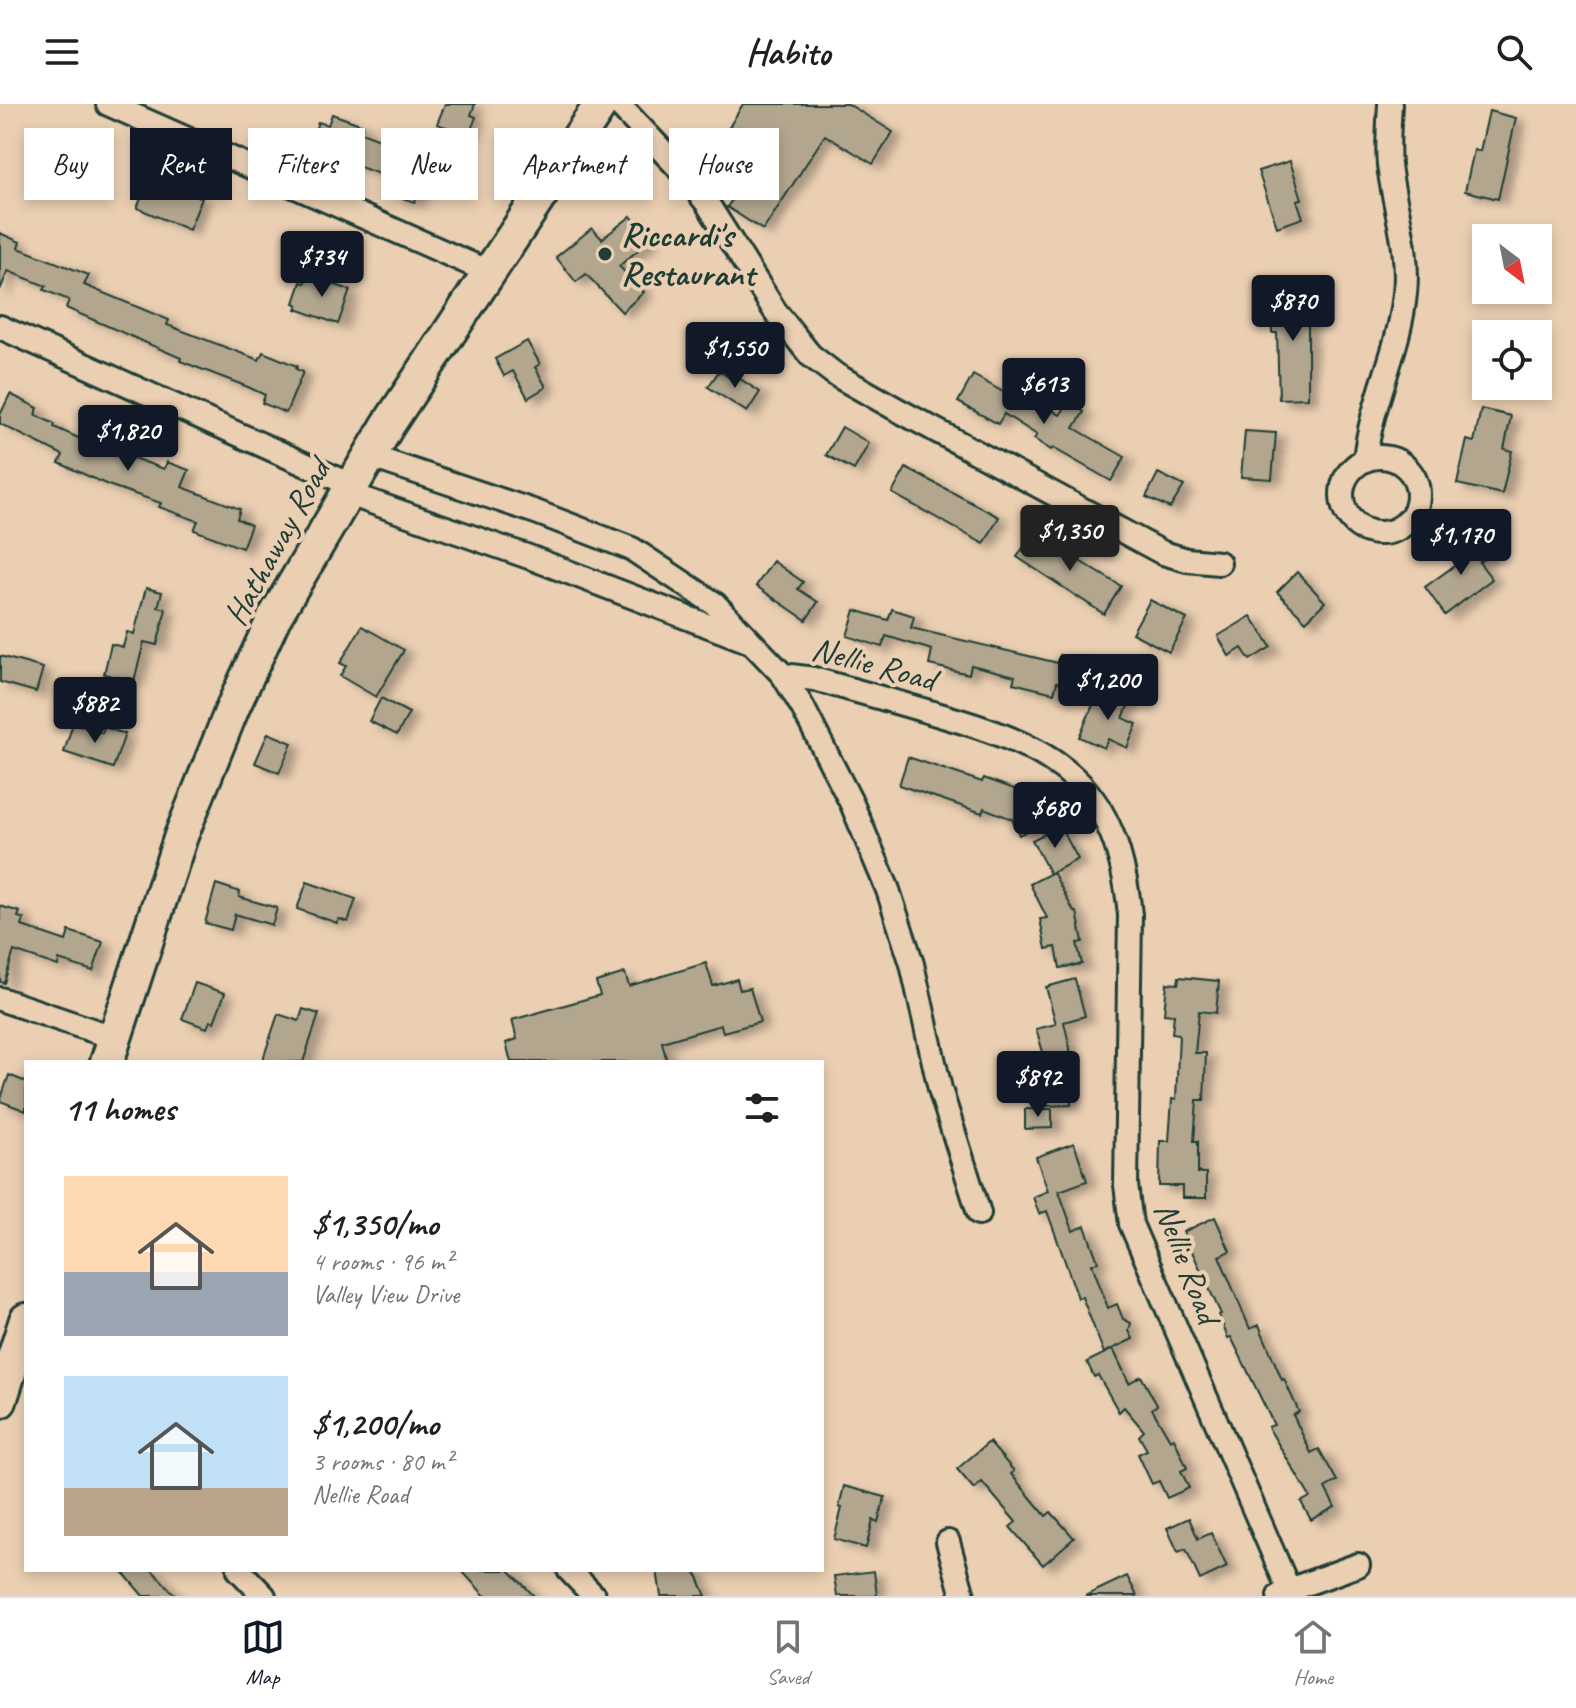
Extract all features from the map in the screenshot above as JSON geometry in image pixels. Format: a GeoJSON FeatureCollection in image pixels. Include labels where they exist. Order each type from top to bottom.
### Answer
{"type":"FeatureCollection","features":[{"type":"Feature","properties":{"kind":"main road","name":"Hathaway Road"},"geometry":{"type":"LineString","coordinates":[[111,1050],[166,879],[233,707],[274,618],[369,456],[601,104]]}},
{"type":"Feature","properties":{"kind":"main road"},"geometry":{"type":"LineString","coordinates":[[0,1401],[24,1337]]}},
{"type":"Feature","properties":{"kind":"street"},"geometry":{"type":"LineString","coordinates":[[108,104],[489,272]]}},
{"type":"Feature","properties":{"kind":"street"},"geometry":{"type":"LineString","coordinates":[[618,104],[707,203],[767,299],[810,355],[836,375],[1163,553],[1187,560],[1219,563]]}},
{"type":"Feature","properties":{"kind":"street"},"geometry":{"type":"LineString","coordinates":[[1365,460],[1373,410],[1406,292],[1404,244],[1389,166],[1390,104]]}},
{"type":"Feature","properties":{"kind":"street","name":"Nellie Road"},"geometry":{"type":"LineString","coordinates":[[0,327],[349,489],[756,644]]}},
{"type":"Feature","properties":{"kind":"street","name":"Nellie Road"},"geometry":{"type":"LineString","coordinates":[[369,456],[536,512],[632,549],[715,604],[783,675],[814,679],[1012,738],[1053,760],[1081,784],[1101,811],[1126,874],[1130,915],[1126,1185],[1131,1224],[1284,1593]]}},
{"type":"Feature","properties":{"kind":"street"},"geometry":{"type":"LineString","coordinates":[[783,675],[852,804],[888,890],[912,964],[940,1089],[979,1213]]}},
{"type":"Feature","properties":{"kind":"street"},"geometry":{"type":"LineString","coordinates":[[0,999],[111,1050]]}},
{"type":"Feature","properties":{"kind":"street"},"geometry":{"type":"LineString","coordinates":[[948,1542],[963,1596]]}},
{"type":"Feature","properties":{"kind":"street"},"geometry":{"type":"LineString","coordinates":[[1284,1593],[1358,1565]]}},
{"type":"Feature","properties":{"kind":"street"},"geometry":{"type":"LineString","coordinates":[[241,1572],[264,1596]]}},
{"type":"Feature","properties":{"kind":"street"},"geometry":{"type":"LineString","coordinates":[[571,1572],[594,1596]]}},
{"type":"Feature","properties":{"kind":"building"},"geometry":{"type":"Polygon","coordinates":[[[445,104],[475,104],[471,115],[476,117],[472,128],[449,128],[437,124],[445,104]]]}},
{"type":"Feature","properties":{"kind":"building"},"geometry":{"type":"Polygon","coordinates":[[[743,104],[848,104],[893,132],[873,164],[825,135],[763,230],[727,207],[732,200],[779,200],[779,128],[729,128],[743,104]]]}},
{"type":"Feature","properties":{"kind":"building"},"geometry":{"type":"Polygon","coordinates":[[[1489,111],[1516,118],[1498,199],[1465,191],[1474,150],[1480,151],[1489,111]]]}},
{"type":"Feature","properties":{"kind":"building"},"geometry":{"type":"Polygon","coordinates":[[[332,114],[363,125],[362,128],[316,128],[318,122],[328,125],[332,114]]]}},
{"type":"Feature","properties":{"kind":"building"},"geometry":{"type":"Polygon","coordinates":[[[365,133],[381,139],[381,175],[365,169],[365,133]]]}},
{"type":"Feature","properties":{"kind":"building"},"geometry":{"type":"Polygon","coordinates":[[[1290,161],[1302,199],[1297,200],[1303,218],[1277,227],[1258,171],[1290,161]]]}},
{"type":"Feature","properties":{"kind":"building"},"geometry":{"type":"Polygon","coordinates":[[[140,200],[201,200],[189,230],[137,208],[140,200]]]}},
{"type":"Feature","properties":{"kind":"building"},"geometry":{"type":"Polygon","coordinates":[[[631,216],[650,240],[619,266],[644,292],[622,312],[586,274],[576,282],[556,257],[592,228],[602,239],[631,216]]]}},
{"type":"Feature","properties":{"kind":"building"},"geometry":{"type":"Polygon","coordinates":[[[0,233],[20,242],[18,248],[89,275],[84,285],[169,320],[167,325],[259,360],[263,352],[297,366],[296,369],[303,372],[286,413],[262,403],[265,395],[180,361],[181,358],[66,308],[69,300],[44,290],[46,286],[8,271],[0,290],[0,233]]]}},
{"type":"Feature","properties":{"kind":"building"},"geometry":{"type":"Polygon","coordinates":[[[308,275],[350,290],[338,324],[296,309],[298,305],[294,303],[301,282],[305,283],[308,275]]]}},
{"type":"Feature","properties":{"kind":"building"},"geometry":{"type":"Polygon","coordinates":[[[1281,288],[1308,288],[1308,398],[1279,399],[1277,333],[1272,333],[1272,312],[1281,312],[1281,288]]]}},
{"type":"Feature","properties":{"kind":"building"},"geometry":{"type":"Polygon","coordinates":[[[527,341],[540,364],[535,367],[546,387],[528,398],[513,371],[504,376],[495,359],[527,341]]]}},
{"type":"Feature","properties":{"kind":"building"},"geometry":{"type":"Polygon","coordinates":[[[719,371],[729,377],[731,373],[760,392],[747,412],[708,387],[719,371]]]}},
{"type":"Feature","properties":{"kind":"building"},"geometry":{"type":"Polygon","coordinates":[[[973,375],[1028,406],[1033,398],[1060,415],[1069,402],[1084,412],[1074,428],[1125,457],[1111,481],[1053,448],[1051,450],[1034,439],[1037,435],[1004,414],[998,424],[958,402],[973,375]]]}},
{"type":"Feature","properties":{"kind":"building"},"geometry":{"type":"Polygon","coordinates":[[[10,394],[38,408],[35,415],[55,424],[54,427],[85,441],[87,435],[103,443],[108,431],[128,440],[122,454],[164,469],[167,462],[189,470],[182,487],[240,509],[237,519],[251,525],[242,548],[194,530],[198,521],[159,507],[161,503],[108,485],[59,463],[63,455],[0,424],[0,415],[10,394]]]}},
{"type":"Feature","properties":{"kind":"building"},"geometry":{"type":"Polygon","coordinates":[[[1481,409],[1511,416],[1504,449],[1512,451],[1502,494],[1457,484],[1467,440],[1474,442],[1481,409]]]}},
{"type":"Feature","properties":{"kind":"building"},"geometry":{"type":"Polygon","coordinates":[[[842,427],[869,443],[854,470],[826,455],[842,427]]]}},
{"type":"Feature","properties":{"kind":"building"},"geometry":{"type":"Polygon","coordinates":[[[1245,431],[1276,433],[1272,479],[1241,477],[1245,431]]]}},
{"type":"Feature","properties":{"kind":"building"},"geometry":{"type":"Polygon","coordinates":[[[906,468],[999,517],[984,544],[892,493],[906,468]]]}},
{"type":"Feature","properties":{"kind":"building"},"geometry":{"type":"Polygon","coordinates":[[[1158,473],[1184,486],[1170,508],[1146,497],[1158,473]]]}},
{"type":"Feature","properties":{"kind":"building"},"geometry":{"type":"Polygon","coordinates":[[[1033,533],[1121,586],[1104,614],[1017,557],[1033,533]]]}},
{"type":"Feature","properties":{"kind":"building"},"geometry":{"type":"Polygon","coordinates":[[[1477,535],[1491,554],[1479,562],[1492,579],[1445,615],[1425,587],[1458,563],[1451,555],[1477,535]]]}},
{"type":"Feature","properties":{"kind":"building"},"geometry":{"type":"Polygon","coordinates":[[[773,561],[803,582],[798,589],[818,602],[806,620],[756,586],[773,561]]]}},
{"type":"Feature","properties":{"kind":"building"},"geometry":{"type":"Polygon","coordinates":[[[1297,572],[1325,602],[1306,621],[1277,592],[1297,572]]]}},
{"type":"Feature","properties":{"kind":"building"},"geometry":{"type":"Polygon","coordinates":[[[146,588],[162,592],[158,607],[166,609],[157,645],[144,642],[134,681],[104,674],[111,644],[123,647],[127,632],[134,634],[146,588]]]}},
{"type":"Feature","properties":{"kind":"building"},"geometry":{"type":"Polygon","coordinates":[[[1150,600],[1187,619],[1169,652],[1132,633],[1150,600]]]}},
{"type":"Feature","properties":{"kind":"building"},"geometry":{"type":"Polygon","coordinates":[[[892,609],[914,616],[911,628],[1058,663],[1060,655],[1086,662],[1079,687],[1057,682],[1054,693],[1013,683],[1015,676],[971,665],[969,674],[929,665],[932,650],[886,636],[882,647],[847,636],[855,610],[888,620],[892,609]]]}},
{"type":"Feature","properties":{"kind":"building"},"geometry":{"type":"Polygon","coordinates":[[[1251,616],[1271,647],[1250,660],[1242,648],[1229,656],[1218,636],[1251,616]]]}},
{"type":"Feature","properties":{"kind":"building"},"geometry":{"type":"Polygon","coordinates":[[[362,626],[404,650],[376,697],[340,676],[346,666],[340,663],[362,626]]]}},
{"type":"Feature","properties":{"kind":"building"},"geometry":{"type":"Polygon","coordinates":[[[0,656],[43,668],[36,692],[0,682],[0,656]]]}},
{"type":"Feature","properties":{"kind":"building"},"geometry":{"type":"Polygon","coordinates":[[[1099,691],[1129,704],[1123,718],[1137,724],[1127,748],[1108,739],[1104,748],[1079,737],[1099,691]]]}},
{"type":"Feature","properties":{"kind":"building"},"geometry":{"type":"Polygon","coordinates":[[[381,698],[409,713],[397,735],[369,721],[381,698]]]}},
{"type":"Feature","properties":{"kind":"building"},"geometry":{"type":"Polygon","coordinates":[[[73,723],[102,733],[104,727],[125,734],[113,768],[64,752],[73,723]]]}},
{"type":"Feature","properties":{"kind":"building"},"geometry":{"type":"Polygon","coordinates":[[[268,733],[292,743],[279,773],[255,763],[268,733]]]}},
{"type":"Feature","properties":{"kind":"building"},"geometry":{"type":"Polygon","coordinates":[[[908,757],[1028,794],[1041,825],[1019,835],[1012,819],[984,808],[982,813],[899,785],[908,757]]]}},
{"type":"Feature","properties":{"kind":"building"},"geometry":{"type":"Polygon","coordinates":[[[1060,826],[1078,859],[1050,874],[1032,840],[1060,826]]]}},
{"type":"Feature","properties":{"kind":"building"},"geometry":{"type":"Polygon","coordinates":[[[1053,872],[1074,912],[1077,912],[1083,942],[1077,943],[1082,964],[1060,968],[1056,947],[1046,949],[1040,919],[1047,918],[1030,884],[1053,872]]]}},
{"type":"Feature","properties":{"kind":"building"},"geometry":{"type":"Polygon","coordinates":[[[307,882],[356,899],[348,922],[339,919],[337,923],[297,909],[307,882]]]}},
{"type":"Feature","properties":{"kind":"building"},"geometry":{"type":"Polygon","coordinates":[[[216,884],[240,892],[239,897],[277,908],[272,925],[235,914],[231,930],[205,923],[216,884]]]}},
{"type":"Feature","properties":{"kind":"building"},"geometry":{"type":"Polygon","coordinates":[[[0,906],[20,912],[18,917],[24,919],[22,926],[66,941],[69,931],[103,942],[93,971],[59,960],[58,966],[14,951],[4,983],[0,982],[0,906]]]}},
{"type":"Feature","properties":{"kind":"building"},"geometry":{"type":"Polygon","coordinates":[[[706,963],[713,986],[737,979],[740,990],[750,988],[760,1022],[723,1032],[721,1025],[662,1042],[666,1060],[510,1060],[506,1043],[517,1039],[512,1020],[600,995],[596,982],[625,973],[629,986],[706,963]]]}},
{"type":"Feature","properties":{"kind":"building"},"geometry":{"type":"Polygon","coordinates":[[[1179,977],[1219,981],[1216,1013],[1199,1011],[1195,1053],[1206,1053],[1204,1100],[1197,1100],[1194,1141],[1198,1141],[1198,1173],[1206,1173],[1206,1198],[1182,1198],[1182,1186],[1159,1186],[1160,1141],[1169,1141],[1172,1099],[1176,1099],[1179,1034],[1172,1033],[1174,1015],[1164,1014],[1167,983],[1178,984],[1179,977]]]}},
{"type":"Feature","properties":{"kind":"building"},"geometry":{"type":"Polygon","coordinates":[[[1075,979],[1085,1016],[1064,1022],[1070,1048],[1071,1105],[1043,1106],[1043,1052],[1036,1029],[1056,1024],[1046,987],[1075,979]]]}},
{"type":"Feature","properties":{"kind":"building"},"geometry":{"type":"Polygon","coordinates":[[[195,983],[225,993],[214,1022],[210,1021],[207,1028],[182,1019],[195,983]]]}},
{"type":"Feature","properties":{"kind":"building"},"geometry":{"type":"Polygon","coordinates":[[[303,1009],[319,1014],[304,1060],[263,1060],[278,1014],[299,1021],[303,1009]]]}},
{"type":"Feature","properties":{"kind":"building"},"geometry":{"type":"Polygon","coordinates":[[[9,1075],[24,1081],[24,1110],[0,1101],[9,1075]]]}},
{"type":"Feature","properties":{"kind":"building"},"geometry":{"type":"Polygon","coordinates":[[[1025,1109],[1052,1109],[1052,1128],[1025,1129],[1025,1109]]]}},
{"type":"Feature","properties":{"kind":"building"},"geometry":{"type":"Polygon","coordinates":[[[1074,1143],[1087,1181],[1059,1191],[1073,1231],[1085,1226],[1098,1262],[1092,1264],[1108,1308],[1117,1304],[1123,1319],[1131,1323],[1129,1331],[1133,1339],[1104,1353],[1082,1297],[1078,1298],[1047,1211],[1039,1214],[1033,1197],[1048,1191],[1036,1157],[1074,1143]]]}},
{"type":"Feature","properties":{"kind":"building"},"geometry":{"type":"Polygon","coordinates":[[[1215,1217],[1230,1251],[1219,1256],[1250,1329],[1259,1325],[1299,1412],[1293,1415],[1311,1453],[1319,1449],[1337,1481],[1325,1488],[1335,1507],[1311,1520],[1301,1502],[1310,1497],[1268,1427],[1274,1425],[1231,1337],[1228,1338],[1221,1314],[1183,1232],[1215,1217]]]}},
{"type":"Feature","properties":{"kind":"building"},"geometry":{"type":"Polygon","coordinates":[[[1113,1349],[1129,1383],[1141,1376],[1157,1405],[1152,1409],[1170,1440],[1174,1438],[1187,1468],[1181,1471],[1189,1488],[1167,1498],[1159,1481],[1152,1484],[1138,1454],[1147,1450],[1139,1436],[1144,1431],[1124,1407],[1119,1412],[1087,1362],[1113,1349]]]}},
{"type":"Feature","properties":{"kind":"building"},"geometry":{"type":"Polygon","coordinates":[[[989,1442],[1046,1516],[1051,1512],[1074,1538],[1043,1565],[1010,1527],[1016,1522],[982,1482],[974,1489],[957,1469],[989,1442]]]}},
{"type":"Feature","properties":{"kind":"building"},"geometry":{"type":"Polygon","coordinates":[[[844,1486],[885,1497],[878,1522],[873,1520],[866,1548],[834,1539],[844,1486]]]}},
{"type":"Feature","properties":{"kind":"building"},"geometry":{"type":"Polygon","coordinates":[[[1189,1518],[1198,1539],[1211,1533],[1227,1567],[1200,1580],[1186,1549],[1178,1552],[1167,1528],[1189,1518]]]}},
{"type":"Feature","properties":{"kind":"building"},"geometry":{"type":"Polygon","coordinates":[[[874,1571],[877,1596],[837,1596],[834,1576],[874,1571]]]}},
{"type":"Feature","properties":{"kind":"building"},"geometry":{"type":"Polygon","coordinates":[[[123,1572],[154,1572],[176,1596],[143,1596],[123,1572]]]}},
{"type":"Feature","properties":{"kind":"building"},"geometry":{"type":"Polygon","coordinates":[[[463,1572],[511,1572],[534,1596],[485,1596],[463,1572]]]}},
{"type":"Feature","properties":{"kind":"building"},"geometry":{"type":"Polygon","coordinates":[[[657,1572],[696,1572],[706,1596],[661,1596],[657,1572]]]}},
{"type":"Feature","properties":{"kind":"building"},"geometry":{"type":"Polygon","coordinates":[[[1127,1576],[1137,1596],[1085,1596],[1127,1576]]]}},
{"type":"Feature","properties":{"kind":"place","name":"Riccardi's Restaurant"},"geometry":{"type":"Point","coordinates":[605,254]}}]}
